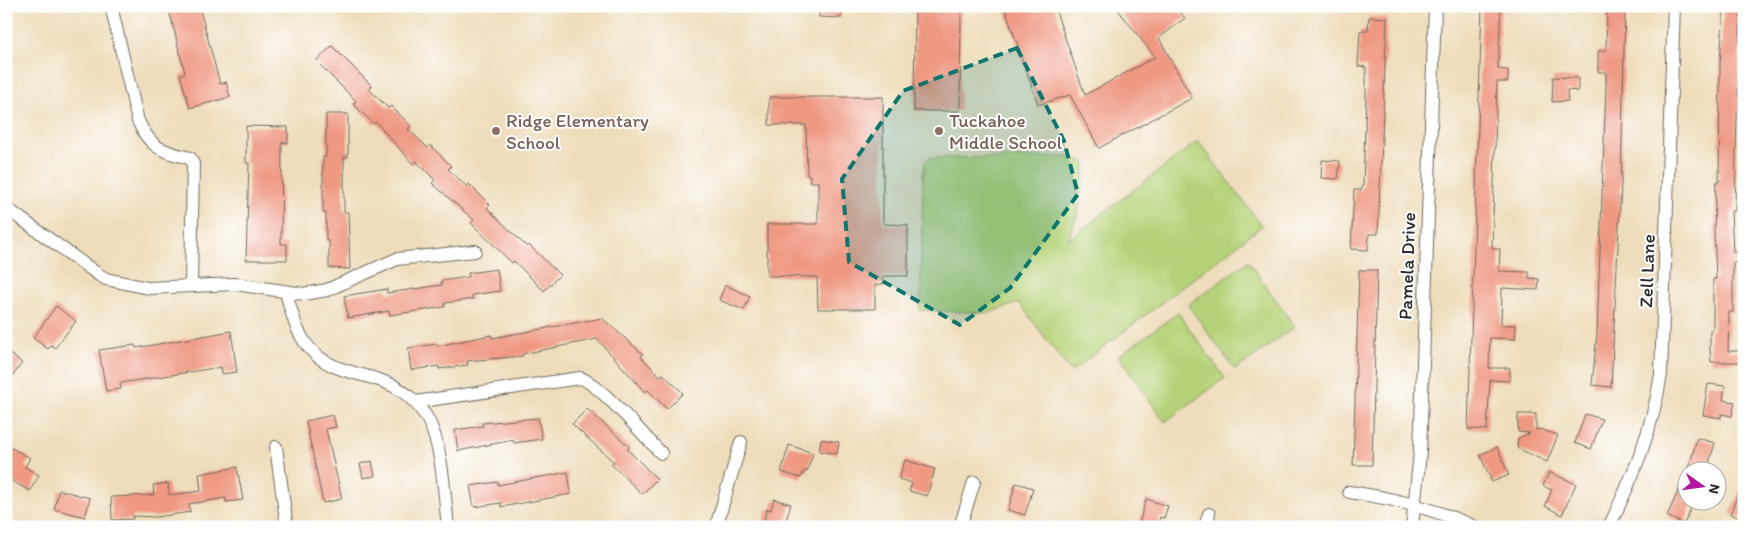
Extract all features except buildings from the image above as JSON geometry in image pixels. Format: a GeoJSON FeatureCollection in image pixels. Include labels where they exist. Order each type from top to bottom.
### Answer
{"type":"FeatureCollection","features":[{"type":"Feature","properties":{"kind":"street"},"geometry":{"type":"LineString","coordinates":[[111,6],[138,121],[143,132],[151,144],[166,152],[190,158],[193,164],[191,286]]}},
{"type":"Feature","properties":{"kind":"street","name":"Pamela Drive"},"geometry":{"type":"LineString","coordinates":[[1412,527],[1420,453],[1434,6]]}},
{"type":"Feature","properties":{"kind":"street","name":"Zell Lane"},"geometry":{"type":"LineString","coordinates":[[1609,527],[1645,445],[1655,411],[1661,374],[1674,6]]}},
{"type":"Feature","properties":{"kind":"street"},"geometry":{"type":"LineString","coordinates":[[6,208],[84,266],[106,279],[148,288],[235,284],[304,294],[327,290],[397,259],[475,251]]}},
{"type":"Feature","properties":{"kind":"street"},"geometry":{"type":"LineString","coordinates":[[286,292],[299,333],[314,354],[336,366],[391,383],[415,402],[424,413],[431,426],[438,452],[448,527]]}},
{"type":"Feature","properties":{"kind":"street"},"geometry":{"type":"LineString","coordinates":[[415,402],[580,378],[587,380],[600,391],[661,453]]}},
{"type":"Feature","properties":{"kind":"street"},"geometry":{"type":"LineString","coordinates":[[716,527],[741,442]]}},
{"type":"Feature","properties":{"kind":"street"},"geometry":{"type":"LineString","coordinates":[[276,447],[288,527]]}},
{"type":"Feature","properties":{"kind":"street"},"geometry":{"type":"LineString","coordinates":[[960,527],[974,482]]}},
{"type":"Feature","properties":{"kind":"street"},"geometry":{"type":"LineString","coordinates":[[1349,492],[1445,513],[1475,527]]}},
{"type":"Feature","properties":{"kind":"street"},"geometry":{"type":"LineString","coordinates":[[1205,527],[1209,514]]}},
{"type":"Feature","properties":{"kind":"highlighted area"},"geometry":{"type":"Polygon","coordinates":[[[1017,48],[1064,141],[1078,194],[1010,288],[960,325],[849,262],[842,179],[903,91],[1017,48]]]}},
{"type":"Feature","properties":{"kind":"green space"},"geometry":{"type":"Polygon","coordinates":[[[1198,141],[1262,226],[1071,372],[1019,303],[988,313],[920,310],[923,176],[925,162],[929,158],[1070,157],[1086,163],[1078,212],[1068,240],[1198,141]]]}},
{"type":"Feature","properties":{"kind":"green space"},"geometry":{"type":"Polygon","coordinates":[[[1248,261],[1295,327],[1235,370],[1188,305],[1248,261]]]}},
{"type":"Feature","properties":{"kind":"green space"},"geometry":{"type":"Polygon","coordinates":[[[1178,313],[1225,378],[1165,422],[1118,356],[1178,313]]]}},
{"type":"Feature","properties":{"kind":"place","name":"Ridge Elementary School"},"geometry":{"type":"Point","coordinates":[496,131]}},
{"type":"Feature","properties":{"kind":"place","name":"Tuckahoe Middle School"},"geometry":{"type":"Point","coordinates":[939,131]}}]}
